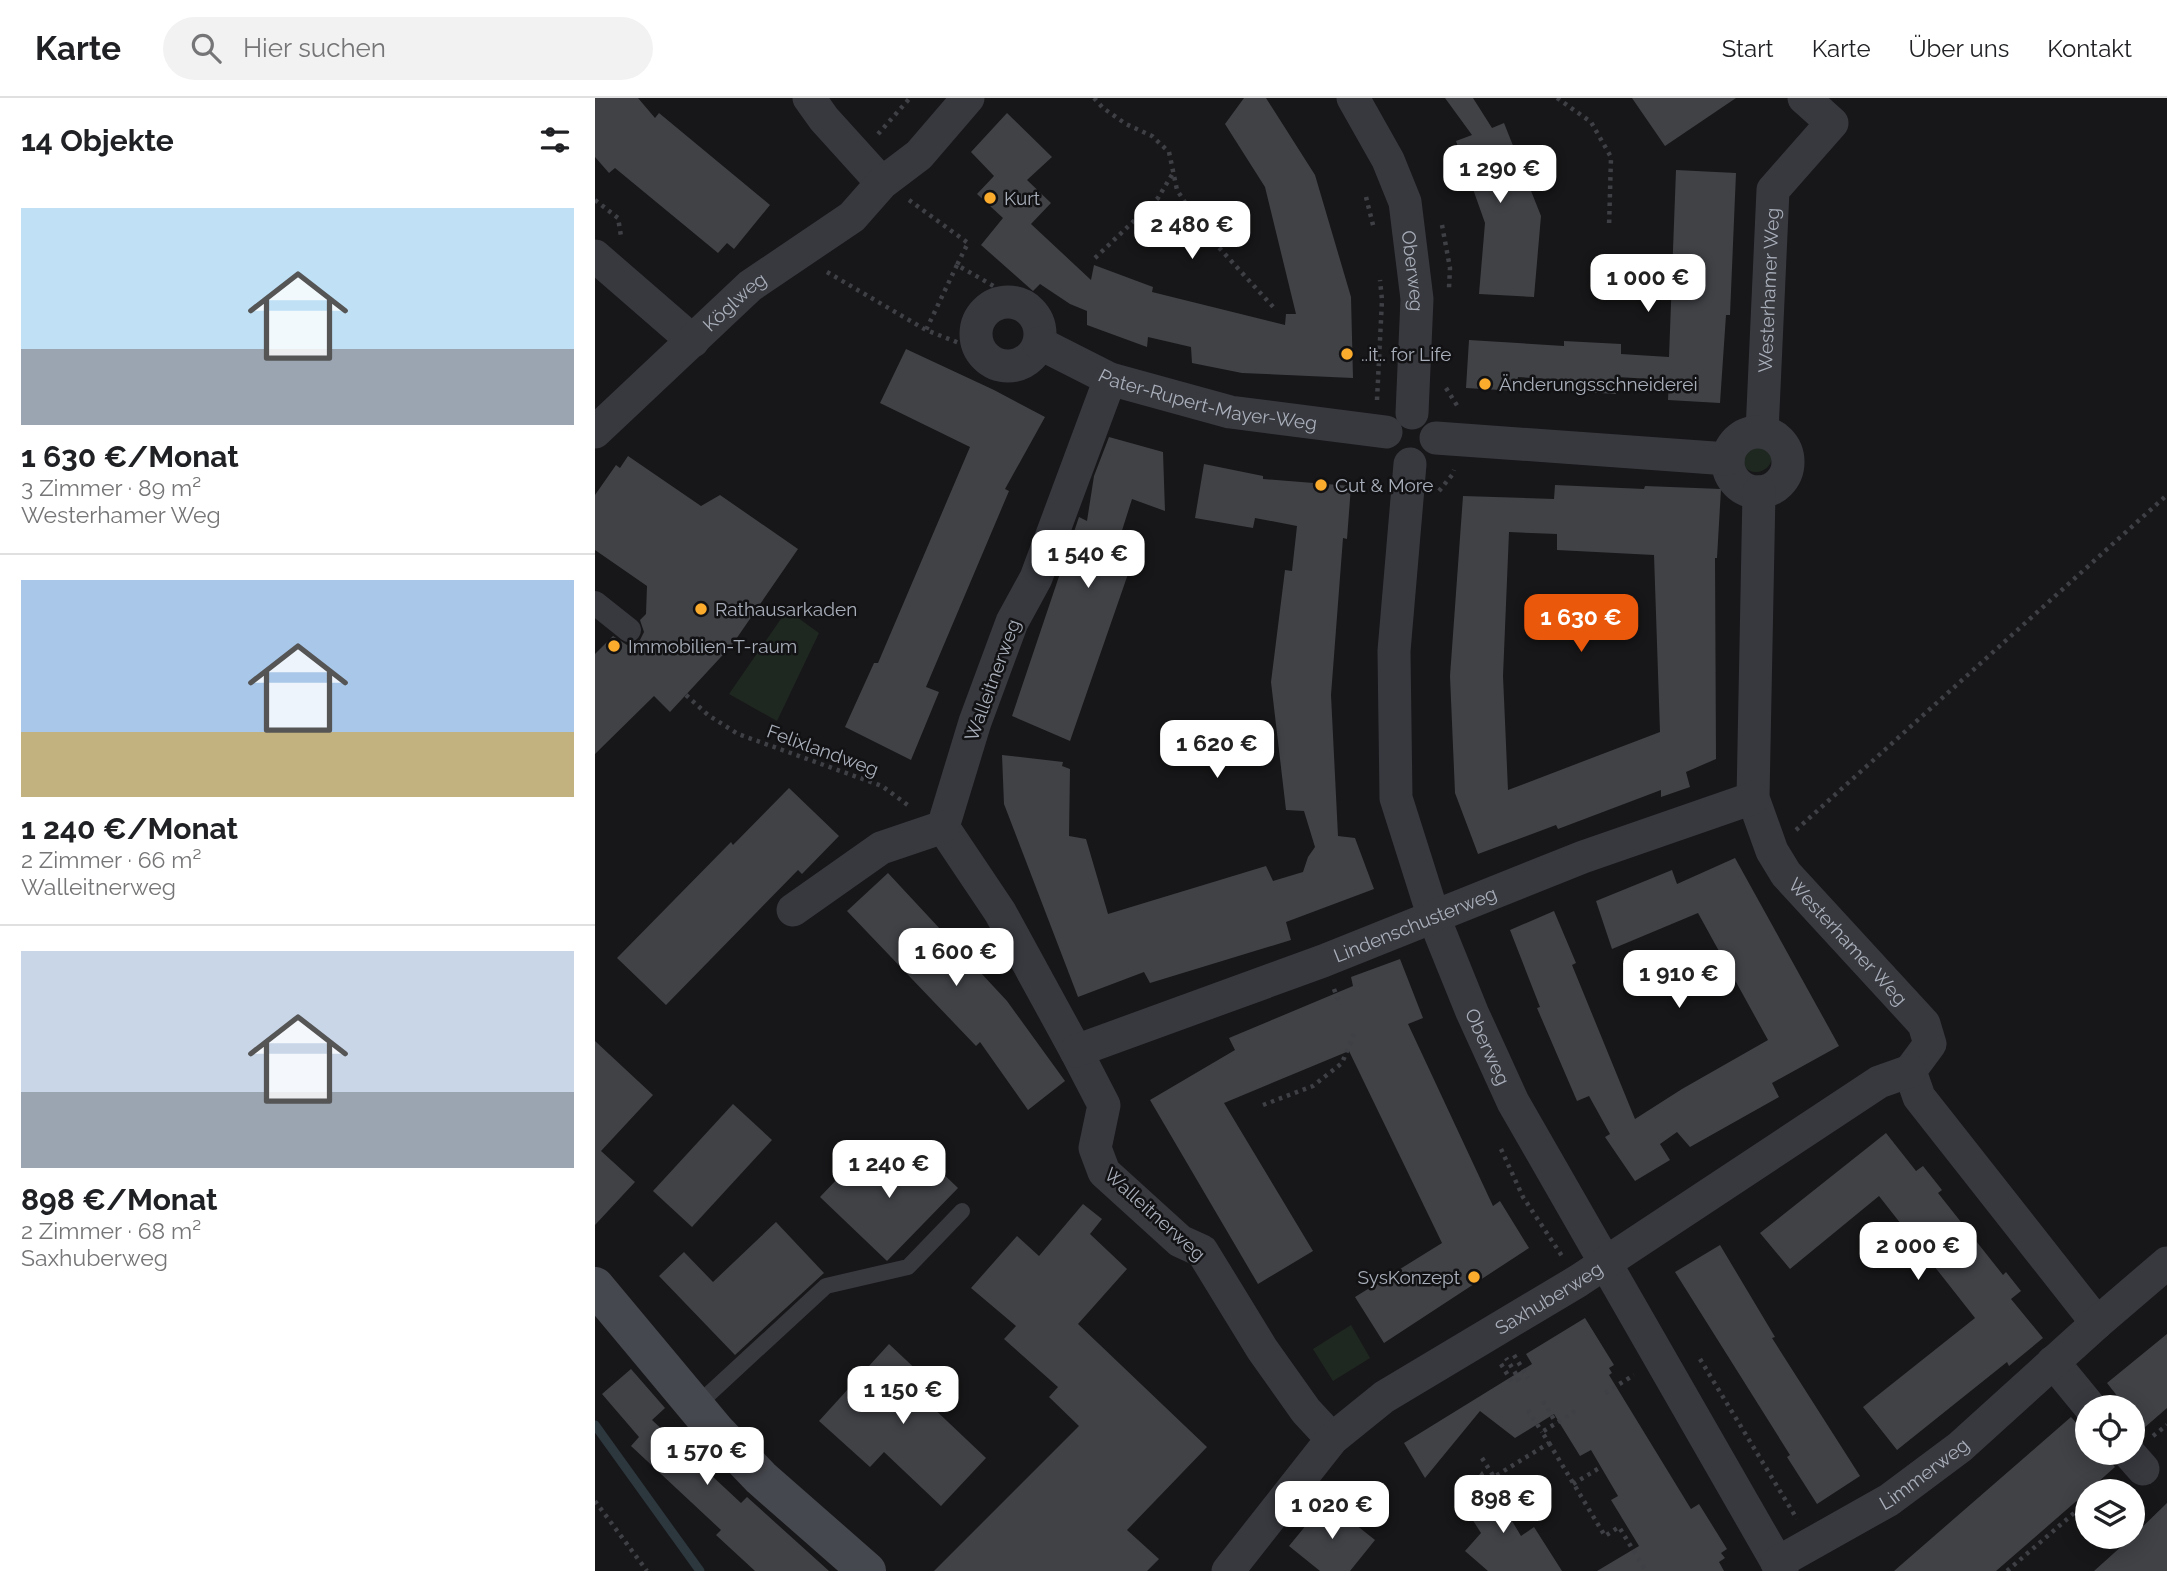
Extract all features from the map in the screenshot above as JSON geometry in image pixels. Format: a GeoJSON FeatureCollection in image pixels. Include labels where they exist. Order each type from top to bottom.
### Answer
{"type":"FeatureCollection","features":[{"type":"Feature","properties":{"kind":"main road"},"geometry":{"type":"LineString","coordinates":[[595,1286],[695,1406],[761,1478],[867,1571]]}},
{"type":"Feature","properties":{"kind":"street"},"geometry":{"type":"LineString","coordinates":[[809,98],[857,158],[893,190]]}},
{"type":"Feature","properties":{"kind":"street","name":"Köglweg"},"geometry":{"type":"LineString","coordinates":[[893,190],[898,147],[941,98]]}},
{"type":"Feature","properties":{"kind":"street","name":"Köglweg"},"geometry":{"type":"LineString","coordinates":[[595,432],[750,286],[893,190],[968,98]]}},
{"type":"Feature","properties":{"kind":"street","name":"Oberweg"},"geometry":{"type":"LineString","coordinates":[[1353,98],[1388,159],[1405,202],[1417,299],[1412,413]]}},
{"type":"Feature","properties":{"kind":"street","name":"Westerhamer Weg"},"geometry":{"type":"LineString","coordinates":[[1762,432],[1773,190],[1832,123],[1804,98]]}},
{"type":"Feature","properties":{"kind":"street"},"geometry":{"type":"LineString","coordinates":[[608,249],[693,341]]}},
{"type":"Feature","properties":{"kind":"street"},"geometry":{"type":"LineString","coordinates":[[1005,302],[1025,306],[1033,313],[1040,332],[1039,343],[1035,352],[1019,365],[998,365],[982,352],[978,344],[977,325],[988,310],[1005,302]]}},
{"type":"Feature","properties":{"kind":"street","name":"Pater-Rupert-Mayer-Weg"},"geometry":{"type":"LineString","coordinates":[[1039,343],[1110,379],[1230,412],[1381,432]]}},
{"type":"Feature","properties":{"kind":"street","name":"Walleitnerweg"},"geometry":{"type":"LineString","coordinates":[[1110,379],[1036,578],[1012,622],[975,722],[943,827],[1000,912],[1104,1105],[1095,1147],[1104,1172],[1180,1241],[1202,1251],[1269,1359],[1305,1411],[1332,1439]]}},
{"type":"Feature","properties":{"kind":"street"},"geometry":{"type":"LineString","coordinates":[[1405,413],[1412,413],[1426,418],[1435,430],[1436,438],[1431,453],[1425,459],[1410,464],[1390,453],[1381,432],[1392,420],[1405,413]]}},
{"type":"Feature","properties":{"kind":"street"},"geometry":{"type":"LineString","coordinates":[[1762,432],[1780,440],[1788,458],[1784,477],[1769,490],[1759,492],[1740,485],[1729,469],[1728,460],[1736,442],[1743,436],[1762,432]]}},
{"type":"Feature","properties":{"kind":"street"},"geometry":{"type":"LineString","coordinates":[[1436,438],[1728,460]]}},
{"type":"Feature","properties":{"kind":"street","name":"Oberweg"},"geometry":{"type":"LineString","coordinates":[[1410,464],[1394,651],[1396,798],[1434,918],[1472,1012],[1513,1102],[1780,1567]]}},
{"type":"Feature","properties":{"kind":"street","name":"Westerhamer Weg"},"geometry":{"type":"LineString","coordinates":[[1759,492],[1753,798],[1773,850],[1786,874],[1924,1024],[1930,1044],[1910,1071]]}},
{"type":"Feature","properties":{"kind":"street"},"geometry":{"type":"LineString","coordinates":[[595,603],[629,630]]}},
{"type":"Feature","properties":{"kind":"street","name":"Lindenschusterweg"},"geometry":{"type":"LineString","coordinates":[[1076,1051],[1323,961],[1583,857],[1753,798]]}},
{"type":"Feature","properties":{"kind":"street"},"geometry":{"type":"LineString","coordinates":[[793,910],[881,848],[943,827]]}},
{"type":"Feature","properties":{"kind":"street"},"geometry":{"type":"LineString","coordinates":[[1910,1071],[1919,1097],[2097,1322]]}},
{"type":"Feature","properties":{"kind":"street","name":"Saxhuberweg"},"geometry":{"type":"LineString","coordinates":[[1229,1571],[1332,1439],[1384,1397],[1578,1281],[1879,1082],[1910,1071]]}},
{"type":"Feature","properties":{"kind":"street","name":"Limmerweg"},"geometry":{"type":"LineString","coordinates":[[1780,1567],[1889,1500],[1960,1447],[2097,1322],[2167,1263]]}},
{"type":"Feature","properties":{"kind":"street"},"geometry":{"type":"LineString","coordinates":[[2053,1362],[2080,1395]]}},
{"type":"Feature","properties":{"kind":"lane"},"geometry":{"type":"LineString","coordinates":[[695,1406],[826,1286],[908,1267],[962,1211]]}},
{"type":"Feature","properties":{"kind":"path"},"geometry":{"type":"LineString","coordinates":[[857,158],[910,98]]}},
{"type":"Feature","properties":{"kind":"path"},"geometry":{"type":"LineString","coordinates":[[1094,98],[1126,124],[1152,136],[1169,152],[1177,190],[1202,229],[1275,309]]}},
{"type":"Feature","properties":{"kind":"path"},"geometry":{"type":"LineString","coordinates":[[1557,98],[1591,122],[1611,157],[1609,228]]}},
{"type":"Feature","properties":{"kind":"path"},"geometry":{"type":"LineString","coordinates":[[1095,258],[1158,198],[1173,173]]}},
{"type":"Feature","properties":{"kind":"path"},"geometry":{"type":"LineString","coordinates":[[1364,188],[1375,231]]}},
{"type":"Feature","properties":{"kind":"path"},"geometry":{"type":"LineString","coordinates":[[893,190],[968,243],[926,330]]}},
{"type":"Feature","properties":{"kind":"path"},"geometry":{"type":"LineString","coordinates":[[595,200],[618,218],[608,249]]}},
{"type":"Feature","properties":{"kind":"path"},"geometry":{"type":"LineString","coordinates":[[804,248],[829,275],[926,330],[982,352]]}},
{"type":"Feature","properties":{"kind":"path"},"geometry":{"type":"LineString","coordinates":[[957,265],[997,288],[1005,302]]}},
{"type":"Feature","properties":{"kind":"path"},"geometry":{"type":"LineString","coordinates":[[1380,277],[1381,432]]}},
{"type":"Feature","properties":{"kind":"path"},"geometry":{"type":"LineString","coordinates":[[1773,850],[2167,495]]}},
{"type":"Feature","properties":{"kind":"path","name":"Felixlandweg"},"geometry":{"type":"LineString","coordinates":[[686,695],[737,734],[882,786],[912,809],[943,827]]}},
{"type":"Feature","properties":{"kind":"path"},"geometry":{"type":"LineString","coordinates":[[1263,1105],[1313,1086],[1342,1063],[1354,1034]]}},
{"type":"Feature","properties":{"kind":"path"},"geometry":{"type":"LineString","coordinates":[[1500,1148],[1523,1197],[1578,1281]]}},
{"type":"Feature","properties":{"kind":"path"},"geometry":{"type":"LineString","coordinates":[[1484,1336],[1513,1384],[1519,1379],[1505,1355],[1512,1351],[1528,1378]]}},
{"type":"Feature","properties":{"kind":"path"},"geometry":{"type":"LineString","coordinates":[[1627,1364],[1641,1387]]}},
{"type":"Feature","properties":{"kind":"path"},"geometry":{"type":"LineString","coordinates":[[1605,1393],[1612,1389]]}},
{"type":"Feature","properties":{"kind":"path"},"geometry":{"type":"LineString","coordinates":[[1542,1401],[1556,1423]]}},
{"type":"Feature","properties":{"kind":"path"},"geometry":{"type":"LineString","coordinates":[[1528,1410],[1605,1536],[1619,1527],[1646,1571]]}},
{"type":"Feature","properties":{"kind":"path"},"geometry":{"type":"LineString","coordinates":[[1542,1432],[1577,1410]]}},
{"type":"Feature","properties":{"kind":"path"},"geometry":{"type":"LineString","coordinates":[[1482,1458],[1494,1477],[1549,1443]]}},
{"type":"Feature","properties":{"kind":"path"},"geometry":{"type":"LineString","coordinates":[[1573,1484],[1601,1467]]}},
{"type":"Feature","properties":{"kind":"path"},"geometry":{"type":"LineString","coordinates":[[595,1501],[646,1571]]}},
{"type":"Feature","properties":{"kind":"path"},"geometry":{"type":"LineString","coordinates":[[2007,1571],[2075,1512]]}},
{"type":"Feature","properties":{"kind":"shaded area"},"geometry":{"type":"Polygon","coordinates":[[[1756,440],[1767,445],[1772,456],[1767,467],[1756,472],[1745,467],[1740,456],[1745,445],[1756,440]]]}},
{"type":"Feature","properties":{"kind":"shaded area"},"geometry":{"type":"Polygon","coordinates":[[[787,610],[819,633],[777,721],[729,694],[787,610]]]}},
{"type":"Feature","properties":{"kind":"shaded area"},"geometry":{"type":"Polygon","coordinates":[[[1351,1325],[1370,1358],[1333,1381],[1313,1349],[1351,1325]]]}},
{"type":"Feature","properties":{"kind":"building"},"geometry":{"type":"Polygon","coordinates":[[[595,98],[638,98],[655,118],[659,113],[770,205],[734,249],[727,243],[718,253],[615,168],[609,173],[595,157],[595,98]]]}},
{"type":"Feature","properties":{"kind":"building"},"geometry":{"type":"Polygon","coordinates":[[[1244,98],[1266,98],[1315,175],[1351,297],[1353,378],[1242,373],[1192,363],[1191,347],[1148,337],[1147,347],[1087,325],[1087,311],[1070,304],[1040,284],[1033,291],[981,245],[1003,218],[977,194],[994,176],[971,152],[1007,113],[1052,157],[1027,180],[1051,203],[1031,224],[1091,280],[1094,265],[1153,287],[1152,292],[1285,325],[1286,314],[1296,314],[1265,187],[1225,124],[1244,98]]]}},
{"type":"Feature","properties":{"kind":"building"},"geometry":{"type":"Polygon","coordinates":[[[1445,98],[1473,98],[1492,128],[1504,123],[1541,216],[1534,297],[1479,294],[1485,223],[1456,141],[1472,135],[1445,98]]]}},
{"type":"Feature","properties":{"kind":"building"},"geometry":{"type":"Polygon","coordinates":[[[1632,98],[1736,98],[1665,146],[1632,98]]]}},
{"type":"Feature","properties":{"kind":"building"},"geometry":{"type":"Polygon","coordinates":[[[1676,170],[1736,173],[1730,315],[1726,315],[1720,403],[1668,400],[1669,380],[1617,377],[1616,394],[1565,391],[1566,380],[1518,377],[1517,391],[1466,388],[1469,340],[1564,346],[1564,341],[1621,344],[1621,354],[1669,357],[1676,170]]]}},
{"type":"Feature","properties":{"kind":"building"},"geometry":{"type":"Polygon","coordinates":[[[906,349],[1045,417],[1005,489],[1009,491],[926,687],[939,692],[911,760],[845,727],[874,663],[878,663],[970,447],[880,403],[906,349]]]}},
{"type":"Feature","properties":{"kind":"building"},"geometry":{"type":"Polygon","coordinates":[[[1109,437],[1163,452],[1165,511],[1132,499],[1119,540],[1136,551],[1070,741],[1012,716],[1079,517],[1087,521],[1094,476],[1109,437]]]}},
{"type":"Feature","properties":{"kind":"building","name":"Rathausarkaden"},"geometry":{"type":"Polygon","coordinates":[[[628,456],[701,506],[720,495],[798,549],[732,645],[670,712],[654,696],[595,754],[595,654],[613,636],[627,645],[640,640],[644,632],[640,620],[646,614],[647,586],[595,550],[595,495],[616,465],[620,468],[628,456]]]}},
{"type":"Feature","properties":{"kind":"building"},"geometry":{"type":"Polygon","coordinates":[[[1204,464],[1263,476],[1263,479],[1351,486],[1347,539],[1343,538],[1331,695],[1338,836],[1355,838],[1374,889],[1286,922],[1291,940],[1150,983],[1144,972],[1078,997],[1004,804],[1002,755],[1063,762],[1062,766],[1070,769],[1069,836],[1086,839],[1108,914],[1266,866],[1273,881],[1303,872],[1315,847],[1304,811],[1286,810],[1271,682],[1285,570],[1292,571],[1297,526],[1255,518],[1253,528],[1195,518],[1204,464]]]}},
{"type":"Feature","properties":{"kind":"building"},"geometry":{"type":"Polygon","coordinates":[[[1555,485],[1721,489],[1715,558],[1716,759],[1686,772],[1690,787],[1661,797],[1661,790],[1558,829],[1556,825],[1478,854],[1455,793],[1450,676],[1463,496],[1554,499],[1555,485]],[[1509,532],[1503,676],[1508,790],[1660,732],[1654,555],[1557,550],[1557,534],[1509,532]]]}},
{"type":"Feature","properties":{"kind":"building"},"geometry":{"type":"Polygon","coordinates":[[[789,788],[839,836],[802,874],[798,870],[666,1005],[617,958],[731,842],[733,845],[789,788]]]}},
{"type":"Feature","properties":{"kind":"building"},"geometry":{"type":"Polygon","coordinates":[[[1735,858],[1839,1046],[1772,1083],[1779,1097],[1690,1147],[1677,1132],[1660,1144],[1670,1160],[1635,1181],[1605,1137],[1610,1134],[1589,1096],[1577,1101],[1537,1008],[1540,1007],[1510,930],[1554,911],[1576,963],[1572,965],[1635,1119],[1768,1040],[1698,913],[1612,949],[1596,901],[1672,870],[1677,884],[1735,858]]]}},
{"type":"Feature","properties":{"kind":"building"},"geometry":{"type":"Polygon","coordinates":[[[888,873],[1007,1001],[1065,1081],[1028,1110],[980,1042],[976,1046],[847,911],[888,873]]]}},
{"type":"Feature","properties":{"kind":"building"},"geometry":{"type":"Polygon","coordinates":[[[1400,959],[1423,1018],[1408,1024],[1493,1206],[1500,1201],[1529,1248],[1384,1343],[1355,1297],[1442,1243],[1349,1051],[1224,1103],[1313,1251],[1258,1284],[1150,1100],[1235,1050],[1229,1038],[1353,986],[1351,977],[1400,959]]]}},
{"type":"Feature","properties":{"kind":"building"},"geometry":{"type":"Polygon","coordinates":[[[595,1041],[653,1095],[601,1151],[635,1182],[595,1225],[595,1041]]]}},
{"type":"Feature","properties":{"kind":"building"},"geometry":{"type":"Polygon","coordinates":[[[733,1104],[772,1140],[692,1227],[653,1191],[733,1104]]]}},
{"type":"Feature","properties":{"kind":"building"},"geometry":{"type":"Polygon","coordinates":[[[1886,1133],[1916,1171],[1923,1166],[1942,1190],[1938,1193],[2003,1275],[2006,1272],[2021,1291],[2011,1299],[2043,1338],[2009,1366],[2007,1362],[1897,1450],[1863,1407],[1975,1318],[1879,1196],[1790,1269],[1760,1233],[1886,1133]]]}},
{"type":"Feature","properties":{"kind":"building"},"geometry":{"type":"Polygon","coordinates":[[[913,1145],[958,1188],[887,1261],[820,1197],[859,1156],[882,1177],[913,1145]]]}},
{"type":"Feature","properties":{"kind":"building"},"geometry":{"type":"Polygon","coordinates":[[[1083,1204],[1102,1219],[1090,1234],[1127,1269],[1078,1324],[1207,1447],[1127,1530],[1159,1559],[1147,1571],[934,1571],[1079,1426],[1049,1397],[1058,1387],[1004,1339],[1016,1326],[971,1288],[1017,1236],[1039,1256],[1083,1204]]]}},
{"type":"Feature","properties":{"kind":"building"},"geometry":{"type":"Polygon","coordinates":[[[776,1222],[824,1273],[735,1355],[659,1276],[684,1252],[713,1282],[776,1222]]]}},
{"type":"Feature","properties":{"kind":"building"},"geometry":{"type":"Polygon","coordinates":[[[1720,1245],[1775,1337],[1772,1338],[1860,1476],[1817,1504],[1787,1457],[1790,1455],[1675,1272],[1720,1245]]]}},
{"type":"Feature","properties":{"kind":"building"},"geometry":{"type":"Polygon","coordinates":[[[1585,1318],[1614,1365],[1609,1368],[1612,1373],[1609,1375],[1691,1509],[1699,1504],[1727,1549],[1721,1553],[1725,1558],[1719,1562],[1724,1571],[1597,1571],[1639,1546],[1611,1500],[1618,1496],[1591,1450],[1580,1456],[1554,1414],[1515,1438],[1480,1411],[1425,1478],[1404,1443],[1532,1364],[1526,1354],[1585,1318]]]}},
{"type":"Feature","properties":{"kind":"building"},"geometry":{"type":"Polygon","coordinates":[[[2167,1334],[2167,1408],[2145,1427],[2145,1395],[2116,1395],[2107,1383],[2167,1334]]]}},
{"type":"Feature","properties":{"kind":"building"},"geometry":{"type":"Polygon","coordinates":[[[889,1344],[939,1391],[928,1403],[986,1458],[941,1506],[884,1452],[870,1467],[819,1421],[889,1344]]]}},
{"type":"Feature","properties":{"kind":"building"},"geometry":{"type":"Polygon","coordinates":[[[631,1369],[665,1408],[652,1420],[741,1503],[747,1497],[829,1571],[755,1571],[716,1535],[721,1530],[631,1446],[639,1437],[602,1394],[631,1369]]]}},
{"type":"Feature","properties":{"kind":"building"},"geometry":{"type":"Polygon","coordinates":[[[2071,1417],[2075,1421],[2075,1465],[2115,1467],[2102,1479],[2075,1479],[2075,1502],[1996,1571],[1894,1571],[2071,1417]]]}},
{"type":"Feature","properties":{"kind":"building"},"geometry":{"type":"Polygon","coordinates":[[[1482,1471],[1521,1536],[1534,1527],[1562,1571],[1488,1571],[1465,1551],[1481,1533],[1460,1500],[1482,1471]]]}},
{"type":"Feature","properties":{"kind":"building"},"geometry":{"type":"Polygon","coordinates":[[[1326,1501],[1375,1540],[1350,1571],[1320,1571],[1289,1546],[1326,1501]]]}},
{"type":"Feature","properties":{"kind":"building"},"geometry":{"type":"Polygon","coordinates":[[[2167,1503],[2167,1571],[2094,1571],[2119,1549],[2145,1549],[2145,1524],[2167,1503]]]}},
{"type":"Feature","properties":{"kind":"waterway"},"geometry":{"type":"LineString","coordinates":[[595,1425],[700,1571]]}},
{"type":"Feature","properties":{"kind":"place","name":"Kurt"},"geometry":{"type":"Point","coordinates":[990,198]}},
{"type":"Feature","properties":{"kind":"place","name":"..it.. for Life"},"geometry":{"type":"Point","coordinates":[1347,354]}},
{"type":"Feature","properties":{"kind":"place","name":"Änderungsschneiderei"},"geometry":{"type":"Point","coordinates":[1485,384]}},
{"type":"Feature","properties":{"kind":"place","name":"Cut & More"},"geometry":{"type":"Point","coordinates":[1321,485]}},
{"type":"Feature","properties":{"kind":"place","name":"Rathausarkaden"},"geometry":{"type":"Point","coordinates":[701,609]}},
{"type":"Feature","properties":{"kind":"place","name":"Immobilien-T-raum"},"geometry":{"type":"Point","coordinates":[614,646]}},
{"type":"Feature","properties":{"kind":"place","name":"SysKonzept"},"geometry":{"type":"Point","coordinates":[1474,1277]}}]}
